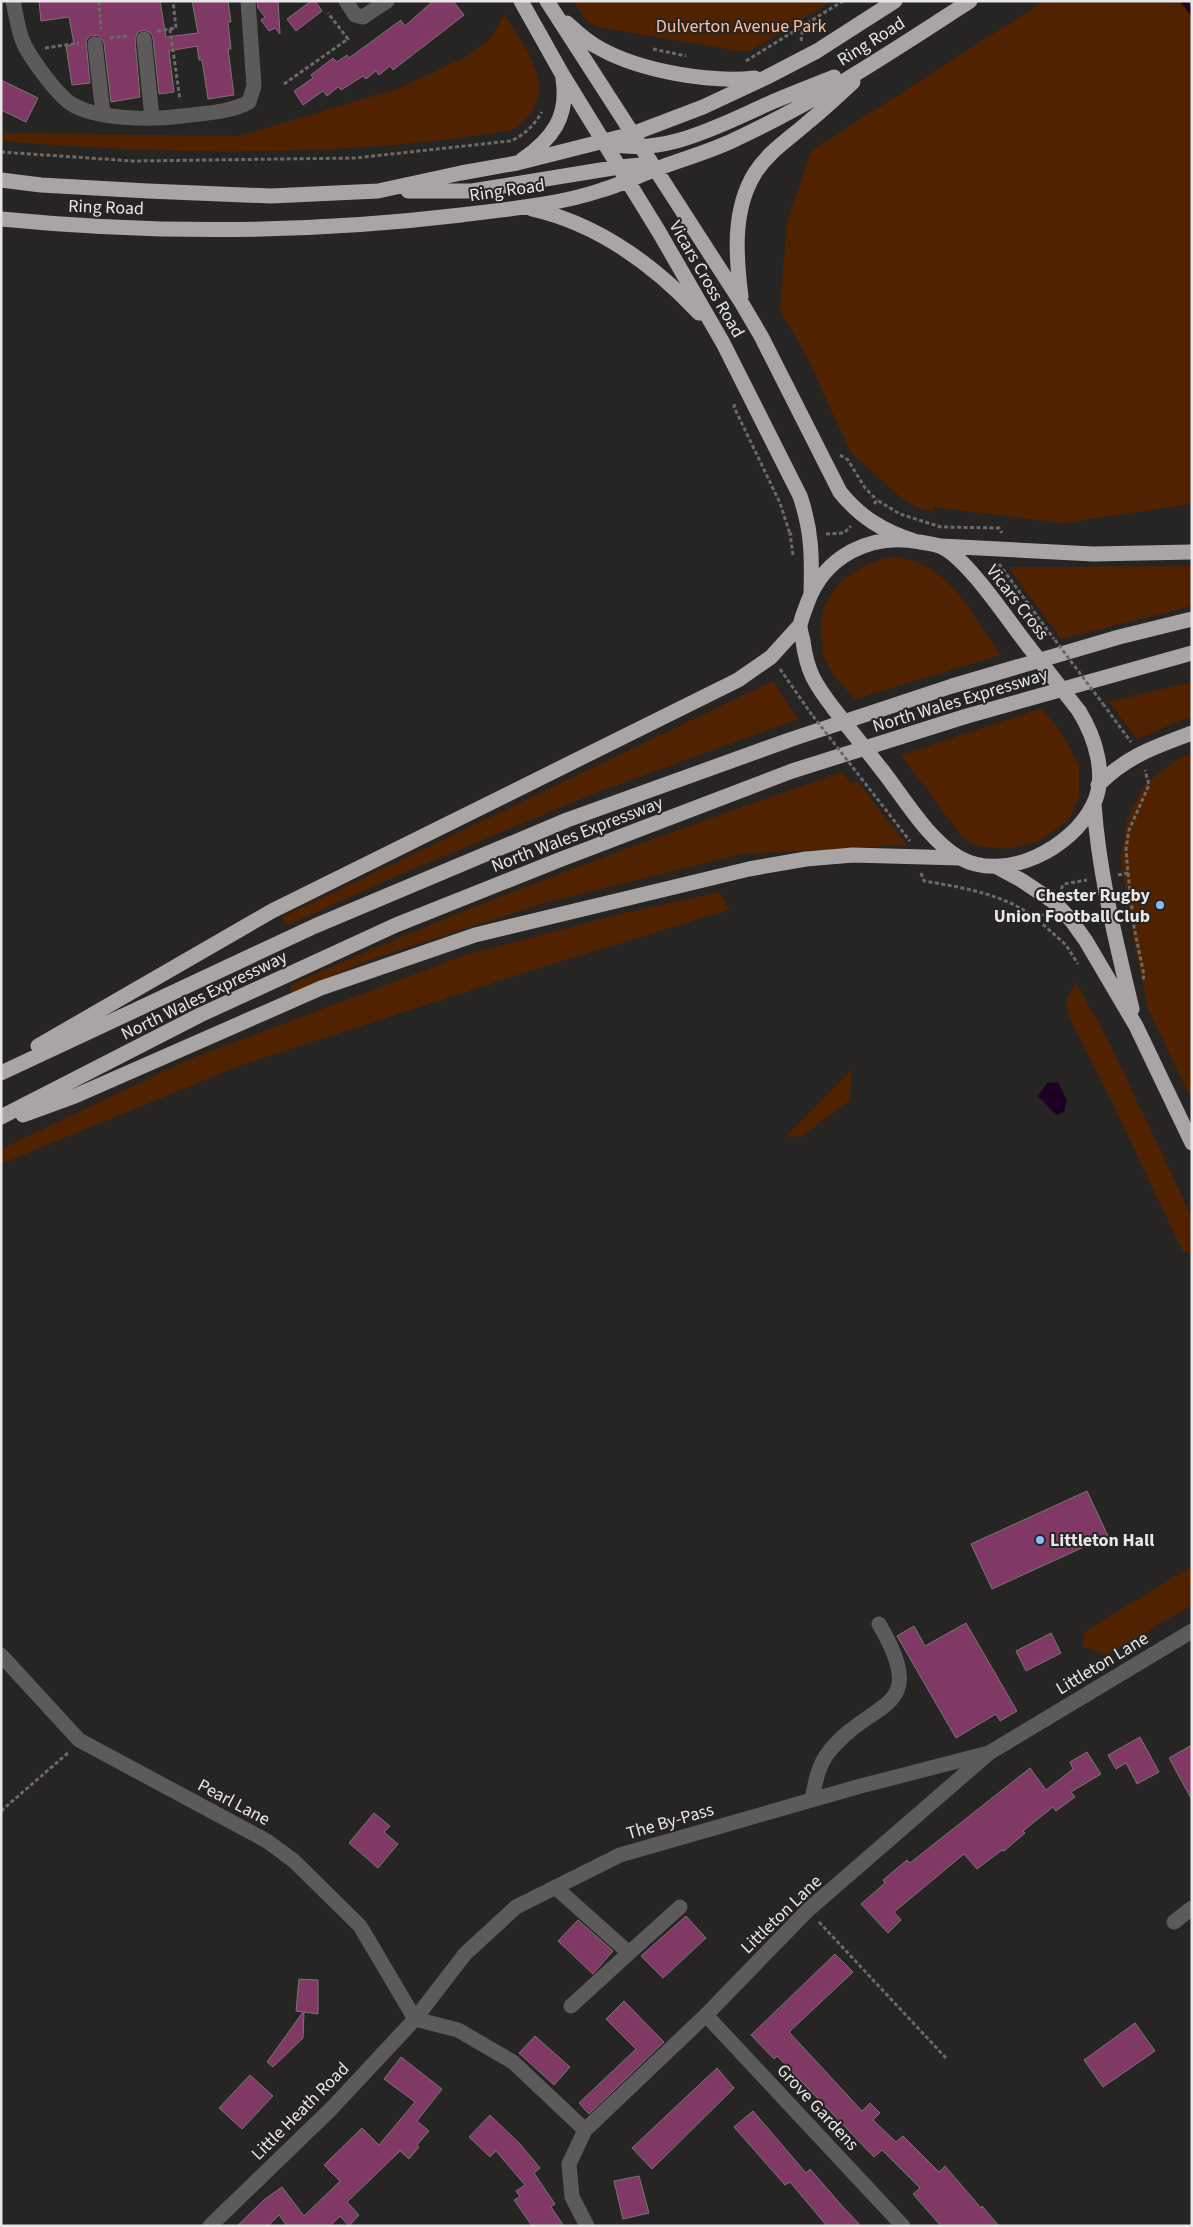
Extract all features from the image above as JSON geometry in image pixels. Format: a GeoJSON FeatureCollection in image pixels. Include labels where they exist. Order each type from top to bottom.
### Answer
{"type":"FeatureCollection","features":[{"type":"Feature","properties":{"kind":"highway","name":"Vicars Cross Road"},"geometry":{"type":"LineString","coordinates":[[521,1],[562,74],[628,181],[723,344],[800,496],[808,522],[812,551],[811,594]]}},
{"type":"Feature","properties":{"kind":"highway","name":"Ring Road"},"geometry":{"type":"LineString","coordinates":[[1,180],[40,185],[271,196],[378,191],[462,172],[516,163],[632,134],[707,106],[767,77],[817,51],[895,1]]}},
{"type":"Feature","properties":{"kind":"highway","name":"Ring Road"},"geometry":{"type":"LineString","coordinates":[[1,220],[146,228],[261,228],[418,220],[526,207],[578,197],[628,181],[735,140],[780,117],[879,59],[970,1]]}},
{"type":"Feature","properties":{"kind":"highway","name":"Vicars Cross Road"},"geometry":{"type":"LineString","coordinates":[[550,5],[741,302],[761,336],[840,492],[850,506],[862,515],[893,534],[914,541]]}},
{"type":"Feature","properties":{"kind":"highway"},"geometry":{"type":"LineString","coordinates":[[550,5],[584,38],[615,56],[656,68],[717,80],[767,77]]}},
{"type":"Feature","properties":{"kind":"highway"},"geometry":{"type":"LineString","coordinates":[[604,142],[617,146],[642,147],[698,133],[879,59]]}},
{"type":"Feature","properties":{"kind":"highway"},"geometry":{"type":"LineString","coordinates":[[741,302],[738,269],[738,221],[742,204],[754,174],[776,148],[879,59]]}},
{"type":"Feature","properties":{"kind":"highway"},"geometry":{"type":"LineString","coordinates":[[516,163],[536,150],[550,137],[556,128],[564,104],[562,74]]}},
{"type":"Feature","properties":{"kind":"highway"},"geometry":{"type":"LineString","coordinates":[[378,191],[472,191],[619,167],[642,165],[657,169]]}},
{"type":"Feature","properties":{"kind":"highway"},"geometry":{"type":"LineString","coordinates":[[526,207],[556,214],[584,227],[634,255],[678,290],[723,344]]}},
{"type":"Feature","properties":{"kind":"highway","name":"Vicars Cross"},"geometry":{"type":"LineString","coordinates":[[889,539],[914,541],[941,546],[969,570],[1079,711],[1095,744],[1099,766],[1094,804],[1084,819],[1056,846],[1020,863],[997,867],[980,866],[960,858],[944,846],[927,828],[834,709],[814,680],[806,663],[800,625],[811,594],[828,569],[842,556],[857,548],[889,539]]}},
{"type":"Feature","properties":{"kind":"highway"},"geometry":{"type":"LineString","coordinates":[[941,546],[1093,554],[1192,552]]}},
{"type":"Feature","properties":{"kind":"highway","name":"North Wales Expressway"},"geometry":{"type":"LineString","coordinates":[[1,1073],[315,926],[567,820],[792,739],[952,686],[1119,637],[1192,619]]}},
{"type":"Feature","properties":{"kind":"highway"},"geometry":{"type":"LineString","coordinates":[[1,1069],[87,1016],[272,911],[738,680],[771,656],[800,625]]}},
{"type":"Feature","properties":{"kind":"highway","name":"North Wales Expressway"},"geometry":{"type":"LineString","coordinates":[[1,1117],[200,1015],[396,925],[550,864],[792,771],[967,716],[1192,653]]}},
{"type":"Feature","properties":{"kind":"highway"},"geometry":{"type":"LineString","coordinates":[[1098,785],[1128,759],[1192,733]]}},
{"type":"Feature","properties":{"kind":"highway"},"geometry":{"type":"LineString","coordinates":[[1094,804],[1096,838],[1107,905],[1136,1026]]}},
{"type":"Feature","properties":{"kind":"highway"},"geometry":{"type":"LineString","coordinates":[[1,1122],[74,1096],[321,988],[475,935],[730,873],[806,859],[853,855],[960,858]]}},
{"type":"Feature","properties":{"kind":"highway"},"geometry":{"type":"LineString","coordinates":[[997,867],[1054,902],[1071,920],[1086,941],[1136,1026],[1192,1143]]}},
{"type":"Feature","properties":{"kind":"street"},"geometry":{"type":"LineString","coordinates":[[13,1],[23,42],[42,72],[69,102],[91,112],[152,118],[234,109],[249,102],[254,86],[248,1]]}},
{"type":"Feature","properties":{"kind":"street"},"geometry":{"type":"LineString","coordinates":[[346,1],[355,16],[363,17],[387,1]]}},
{"type":"Feature","properties":{"kind":"street"},"geometry":{"type":"LineString","coordinates":[[148,35],[152,118]]}},
{"type":"Feature","properties":{"kind":"street"},"geometry":{"type":"LineString","coordinates":[[95,44],[103,114]]}},
{"type":"Feature","properties":{"kind":"street"},"geometry":{"type":"LineString","coordinates":[[812,1799],[818,1774],[828,1753],[850,1731],[893,1699],[900,1684],[894,1650],[879,1624]]}},
{"type":"Feature","properties":{"kind":"street","name":"Littleton Lane"},"geometry":{"type":"LineString","coordinates":[[585,2130],[706,2015],[808,1910],[989,1753],[1192,1631]]}},
{"type":"Feature","properties":{"kind":"street","name":"Pearl Lane"},"geometry":{"type":"LineString","coordinates":[[1,1655],[79,1740],[267,1841],[294,1861],[360,1926],[415,2019]]}},
{"type":"Feature","properties":{"kind":"street","name":"The By-Pass"},"geometry":{"type":"LineString","coordinates":[[415,2019],[465,1954],[516,1907],[620,1854],[812,1799],[989,1753]]}},
{"type":"Feature","properties":{"kind":"street"},"geometry":{"type":"LineString","coordinates":[[555,1888],[629,1953]]}},
{"type":"Feature","properties":{"kind":"street"},"geometry":{"type":"LineString","coordinates":[[571,2006],[680,1907]]}},
{"type":"Feature","properties":{"kind":"street","name":"Grove Gardens"},"geometry":{"type":"LineString","coordinates":[[706,2015],[903,2226]]}},
{"type":"Feature","properties":{"kind":"street"},"geometry":{"type":"LineString","coordinates":[[415,2019],[458,2030],[513,2062],[585,2130],[569,2164],[572,2197],[587,2226]]}},
{"type":"Feature","properties":{"kind":"street","name":"Little Heath Road"},"geometry":{"type":"LineString","coordinates":[[210,2226],[332,2108],[415,2019]]}},
{"type":"Feature","properties":{"kind":"path"},"geometry":{"type":"LineString","coordinates":[[99,1],[101,30]]}},
{"type":"Feature","properties":{"kind":"path"},"geometry":{"type":"LineString","coordinates":[[148,35],[176,28],[173,1]]}},
{"type":"Feature","properties":{"kind":"path"},"geometry":{"type":"LineString","coordinates":[[743,63],[844,1]]}},
{"type":"Feature","properties":{"kind":"path"},"geometry":{"type":"LineString","coordinates":[[284,84],[348,39],[328,13]]}},
{"type":"Feature","properties":{"kind":"path"},"geometry":{"type":"LineString","coordinates":[[170,29],[183,116]]}},
{"type":"Feature","properties":{"kind":"path"},"geometry":{"type":"LineString","coordinates":[[671,54],[689,57]]}},
{"type":"Feature","properties":{"kind":"path"},"geometry":{"type":"LineString","coordinates":[[1,152],[133,160],[354,158],[510,141],[519,137],[542,113]]}},
{"type":"Feature","properties":{"kind":"path"},"geometry":{"type":"LineString","coordinates":[[793,557],[790,534],[844,533],[877,500],[900,514],[941,527],[999,528],[1002,532],[998,566],[1104,704]]}},
{"type":"Feature","properties":{"kind":"path"},"geometry":{"type":"LineString","coordinates":[[771,656],[813,716],[861,778]]}},
{"type":"Feature","properties":{"kind":"path"},"geometry":{"type":"LineString","coordinates":[[1,1810],[66,1756],[79,1740]]}},
{"type":"Feature","properties":{"kind":"path"},"geometry":{"type":"LineString","coordinates":[[808,1910],[946,2058]]}},
{"type":"Feature","properties":{"kind":"green space","name":"Dulverton Avenue Park"},"geometry":{"type":"Polygon","coordinates":[[[572,1],[832,1],[750,51],[738,51],[597,27],[587,21],[572,1]]]}},
{"type":"Feature","properties":{"kind":"green space"},"geometry":{"type":"Polygon","coordinates":[[[1044,1],[1181,1],[1192,16],[1192,504],[1062,523],[933,507],[935,513],[921,509],[905,501],[851,453],[807,357],[780,310],[787,221],[811,151],[1044,1]]]}},
{"type":"Feature","properties":{"kind":"green space"},"geometry":{"type":"Polygon","coordinates":[[[505,14],[531,59],[537,74],[539,88],[536,102],[528,116],[513,130],[386,146],[257,151],[128,149],[1,141],[1,133],[240,136],[397,89],[466,57],[490,39],[505,14]]]}},
{"type":"Feature","properties":{"kind":"green space"},"geometry":{"type":"Polygon","coordinates":[[[889,557],[909,560],[926,567],[941,577],[968,606],[1001,655],[855,699],[834,676],[824,657],[821,624],[824,609],[829,596],[837,585],[848,576],[860,568],[889,557]]]}},
{"type":"Feature","properties":{"kind":"green space"},"geometry":{"type":"Polygon","coordinates":[[[1192,566],[1192,606],[1061,639],[1008,567],[1192,566]]]}},
{"type":"Feature","properties":{"kind":"green space"},"geometry":{"type":"Polygon","coordinates":[[[773,681],[798,719],[595,793],[397,876],[286,926],[282,917],[773,681]]]}},
{"type":"Feature","properties":{"kind":"green space"},"geometry":{"type":"Polygon","coordinates":[[[1192,682],[1192,716],[1137,739],[1109,702],[1192,682]]]}},
{"type":"Feature","properties":{"kind":"green space"},"geometry":{"type":"Polygon","coordinates":[[[1042,708],[1064,737],[1079,765],[1079,797],[1068,821],[1037,842],[1008,849],[977,846],[962,837],[901,755],[1042,708]]]}},
{"type":"Feature","properties":{"kind":"green space","name":"Chester Rugby Union Football Club"},"geometry":{"type":"Polygon","coordinates":[[[1192,753],[1192,1100],[1148,1009],[1135,948],[1121,862],[1127,820],[1145,784],[1177,759],[1192,753]]]}},
{"type":"Feature","properties":{"kind":"green space"},"geometry":{"type":"Polygon","coordinates":[[[841,772],[852,783],[857,781],[907,845],[743,854],[548,902],[369,960],[291,994],[291,985],[426,926],[563,872],[841,772]]]}},
{"type":"Feature","properties":{"kind":"green space"},"geometry":{"type":"Polygon","coordinates":[[[720,892],[729,910],[539,968],[239,1066],[1,1164],[1,1149],[190,1059],[465,955],[624,913],[720,892]]]}},
{"type":"Feature","properties":{"kind":"green space"},"geometry":{"type":"Polygon","coordinates":[[[1076,983],[1106,1036],[1192,1217],[1192,1249],[1184,1254],[1110,1098],[1068,1015],[1066,1000],[1076,983]]]}},
{"type":"Feature","properties":{"kind":"green space"},"geometry":{"type":"Polygon","coordinates":[[[851,1070],[850,1100],[801,1137],[786,1136],[851,1070]]]}},
{"type":"Feature","properties":{"kind":"green space"},"geometry":{"type":"Polygon","coordinates":[[[1192,1566],[1192,1605],[1106,1655],[1082,1646],[1084,1634],[1087,1630],[1192,1566]]]}},
{"type":"Feature","properties":{"kind":"shaded area"},"geometry":{"type":"Polygon","coordinates":[[[1058,1082],[1067,1100],[1064,1112],[1056,1115],[1038,1096],[1047,1083],[1058,1082]]]}},
{"type":"Feature","properties":{"kind":"building"},"geometry":{"type":"Polygon","coordinates":[[[39,1],[160,1],[166,37],[198,33],[192,1],[228,1],[231,22],[228,22],[231,49],[228,49],[234,95],[208,99],[202,60],[199,60],[197,46],[169,51],[174,92],[159,94],[153,38],[151,33],[144,30],[138,32],[135,39],[140,97],[111,102],[104,43],[98,35],[90,36],[86,41],[90,83],[72,85],[66,46],[74,44],[69,17],[41,21],[39,1]]]}},
{"type":"Feature","properties":{"kind":"building"},"geometry":{"type":"Polygon","coordinates":[[[257,1],[278,1],[280,34],[275,28],[269,31],[261,20],[265,17],[258,8],[257,1]]]}},
{"type":"Feature","properties":{"kind":"building"},"geometry":{"type":"Polygon","coordinates":[[[311,1],[315,1],[322,11],[296,31],[287,19],[311,1]]]}},
{"type":"Feature","properties":{"kind":"building"},"geometry":{"type":"Polygon","coordinates":[[[433,1],[453,1],[464,15],[393,70],[390,66],[379,75],[376,71],[366,79],[363,76],[341,90],[338,87],[327,96],[323,91],[303,105],[294,91],[313,78],[311,75],[333,58],[337,62],[347,55],[349,58],[401,20],[405,26],[433,1]]]}},
{"type":"Feature","properties":{"kind":"building"},"geometry":{"type":"Polygon","coordinates":[[[1,80],[38,98],[26,122],[1,110],[1,80]]]}},
{"type":"Feature","properties":{"kind":"building","name":"Littleton Hall"},"geometry":{"type":"Polygon","coordinates":[[[1087,1491],[1108,1536],[992,1589],[971,1544],[1087,1491]]]}},
{"type":"Feature","properties":{"kind":"building"},"geometry":{"type":"Polygon","coordinates":[[[966,1623],[1017,1711],[1000,1721],[996,1714],[956,1738],[897,1636],[914,1626],[925,1646],[966,1623]]]}},
{"type":"Feature","properties":{"kind":"building"},"geometry":{"type":"Polygon","coordinates":[[[1051,1633],[1061,1653],[1026,1671],[1016,1651],[1051,1633]]]}},
{"type":"Feature","properties":{"kind":"building"},"geometry":{"type":"Polygon","coordinates":[[[1140,1737],[1159,1772],[1137,1784],[1126,1763],[1116,1769],[1108,1755],[1140,1737]]]}},
{"type":"Feature","properties":{"kind":"building"},"geometry":{"type":"Polygon","coordinates":[[[1192,1745],[1192,1800],[1169,1758],[1192,1745]]]}},
{"type":"Feature","properties":{"kind":"building"},"geometry":{"type":"Polygon","coordinates":[[[1087,1752],[1101,1774],[1071,1792],[1075,1797],[1056,1811],[1053,1807],[1023,1831],[1025,1833],[1004,1851],[1002,1850],[977,1869],[964,1854],[894,1912],[901,1920],[888,1933],[861,1904],[885,1883],[883,1880],[907,1860],[910,1863],[1030,1768],[1046,1790],[1073,1769],[1070,1762],[1087,1752]]]}},
{"type":"Feature","properties":{"kind":"building"},"geometry":{"type":"Polygon","coordinates":[[[374,1813],[390,1826],[384,1832],[398,1844],[378,1868],[349,1843],[374,1813]]]}},
{"type":"Feature","properties":{"kind":"building"},"geometry":{"type":"Polygon","coordinates":[[[686,1916],[706,1938],[663,1978],[641,1956],[686,1916]]]}},
{"type":"Feature","properties":{"kind":"building"},"geometry":{"type":"Polygon","coordinates":[[[578,1920],[613,1951],[593,1974],[558,1941],[578,1920]]]}},
{"type":"Feature","properties":{"kind":"building"},"geometry":{"type":"Polygon","coordinates":[[[835,1954],[853,1972],[789,2032],[862,2111],[870,2103],[880,2113],[873,2120],[896,2142],[903,2136],[939,2172],[945,2166],[999,2226],[941,2226],[913,2194],[920,2188],[882,2150],[874,2157],[777,2056],[774,2059],[751,2035],[835,1954]]]}},
{"type":"Feature","properties":{"kind":"building"},"geometry":{"type":"Polygon","coordinates":[[[299,1979],[318,1980],[318,2014],[304,2012],[303,2038],[273,2067],[267,2062],[303,2012],[296,2011],[299,1979]]]}},
{"type":"Feature","properties":{"kind":"building"},"geometry":{"type":"Polygon","coordinates":[[[624,2001],[664,2042],[589,2114],[579,2103],[636,2049],[606,2019],[624,2001]]]}},
{"type":"Feature","properties":{"kind":"building"},"geometry":{"type":"Polygon","coordinates":[[[1135,2023],[1155,2051],[1103,2087],[1084,2060],[1135,2023]]]}},
{"type":"Feature","properties":{"kind":"building"},"geometry":{"type":"Polygon","coordinates":[[[535,2036],[570,2067],[554,2085],[519,2053],[535,2036]]]}},
{"type":"Feature","properties":{"kind":"building"},"geometry":{"type":"Polygon","coordinates":[[[401,2057],[442,2089],[417,2121],[429,2131],[417,2145],[419,2147],[409,2159],[400,2151],[347,2202],[359,2215],[349,2226],[340,2216],[330,2226],[287,2226],[279,2215],[268,2226],[237,2226],[265,2199],[282,2187],[304,2216],[340,2181],[324,2165],[362,2128],[379,2145],[415,2102],[384,2079],[401,2057]]]}},
{"type":"Feature","properties":{"kind":"building"},"geometry":{"type":"Polygon","coordinates":[[[717,2068],[734,2088],[652,2169],[632,2148],[717,2068]]]}},
{"type":"Feature","properties":{"kind":"building"},"geometry":{"type":"Polygon","coordinates":[[[250,2075],[273,2096],[242,2129],[219,2108],[250,2075]]]}},
{"type":"Feature","properties":{"kind":"building"},"geometry":{"type":"Polygon","coordinates":[[[753,2111],[806,2173],[810,2169],[861,2226],[827,2226],[790,2182],[785,2185],[734,2127],[753,2111]]]}},
{"type":"Feature","properties":{"kind":"building"},"geometry":{"type":"Polygon","coordinates":[[[490,2115],[520,2144],[540,2168],[534,2173],[555,2204],[551,2207],[564,2226],[532,2226],[514,2200],[520,2197],[516,2191],[525,2185],[496,2151],[490,2157],[469,2137],[490,2115]]]}},
{"type":"Feature","properties":{"kind":"building"},"geometry":{"type":"Polygon","coordinates":[[[639,2176],[649,2213],[623,2219],[614,2181],[639,2176]]]}},
{"type":"Feature","properties":{"kind":"waterway"},"geometry":{"type":"LineString","coordinates":[[1183,1],[1192,12]]}},
{"type":"Feature","properties":{"kind":"place","name":"Chester Rugby Union Football Club"},"geometry":{"type":"Point","coordinates":[1160,905]}},
{"type":"Feature","properties":{"kind":"place","name":"Littleton Hall"},"geometry":{"type":"Point","coordinates":[1040,1540]}}]}
